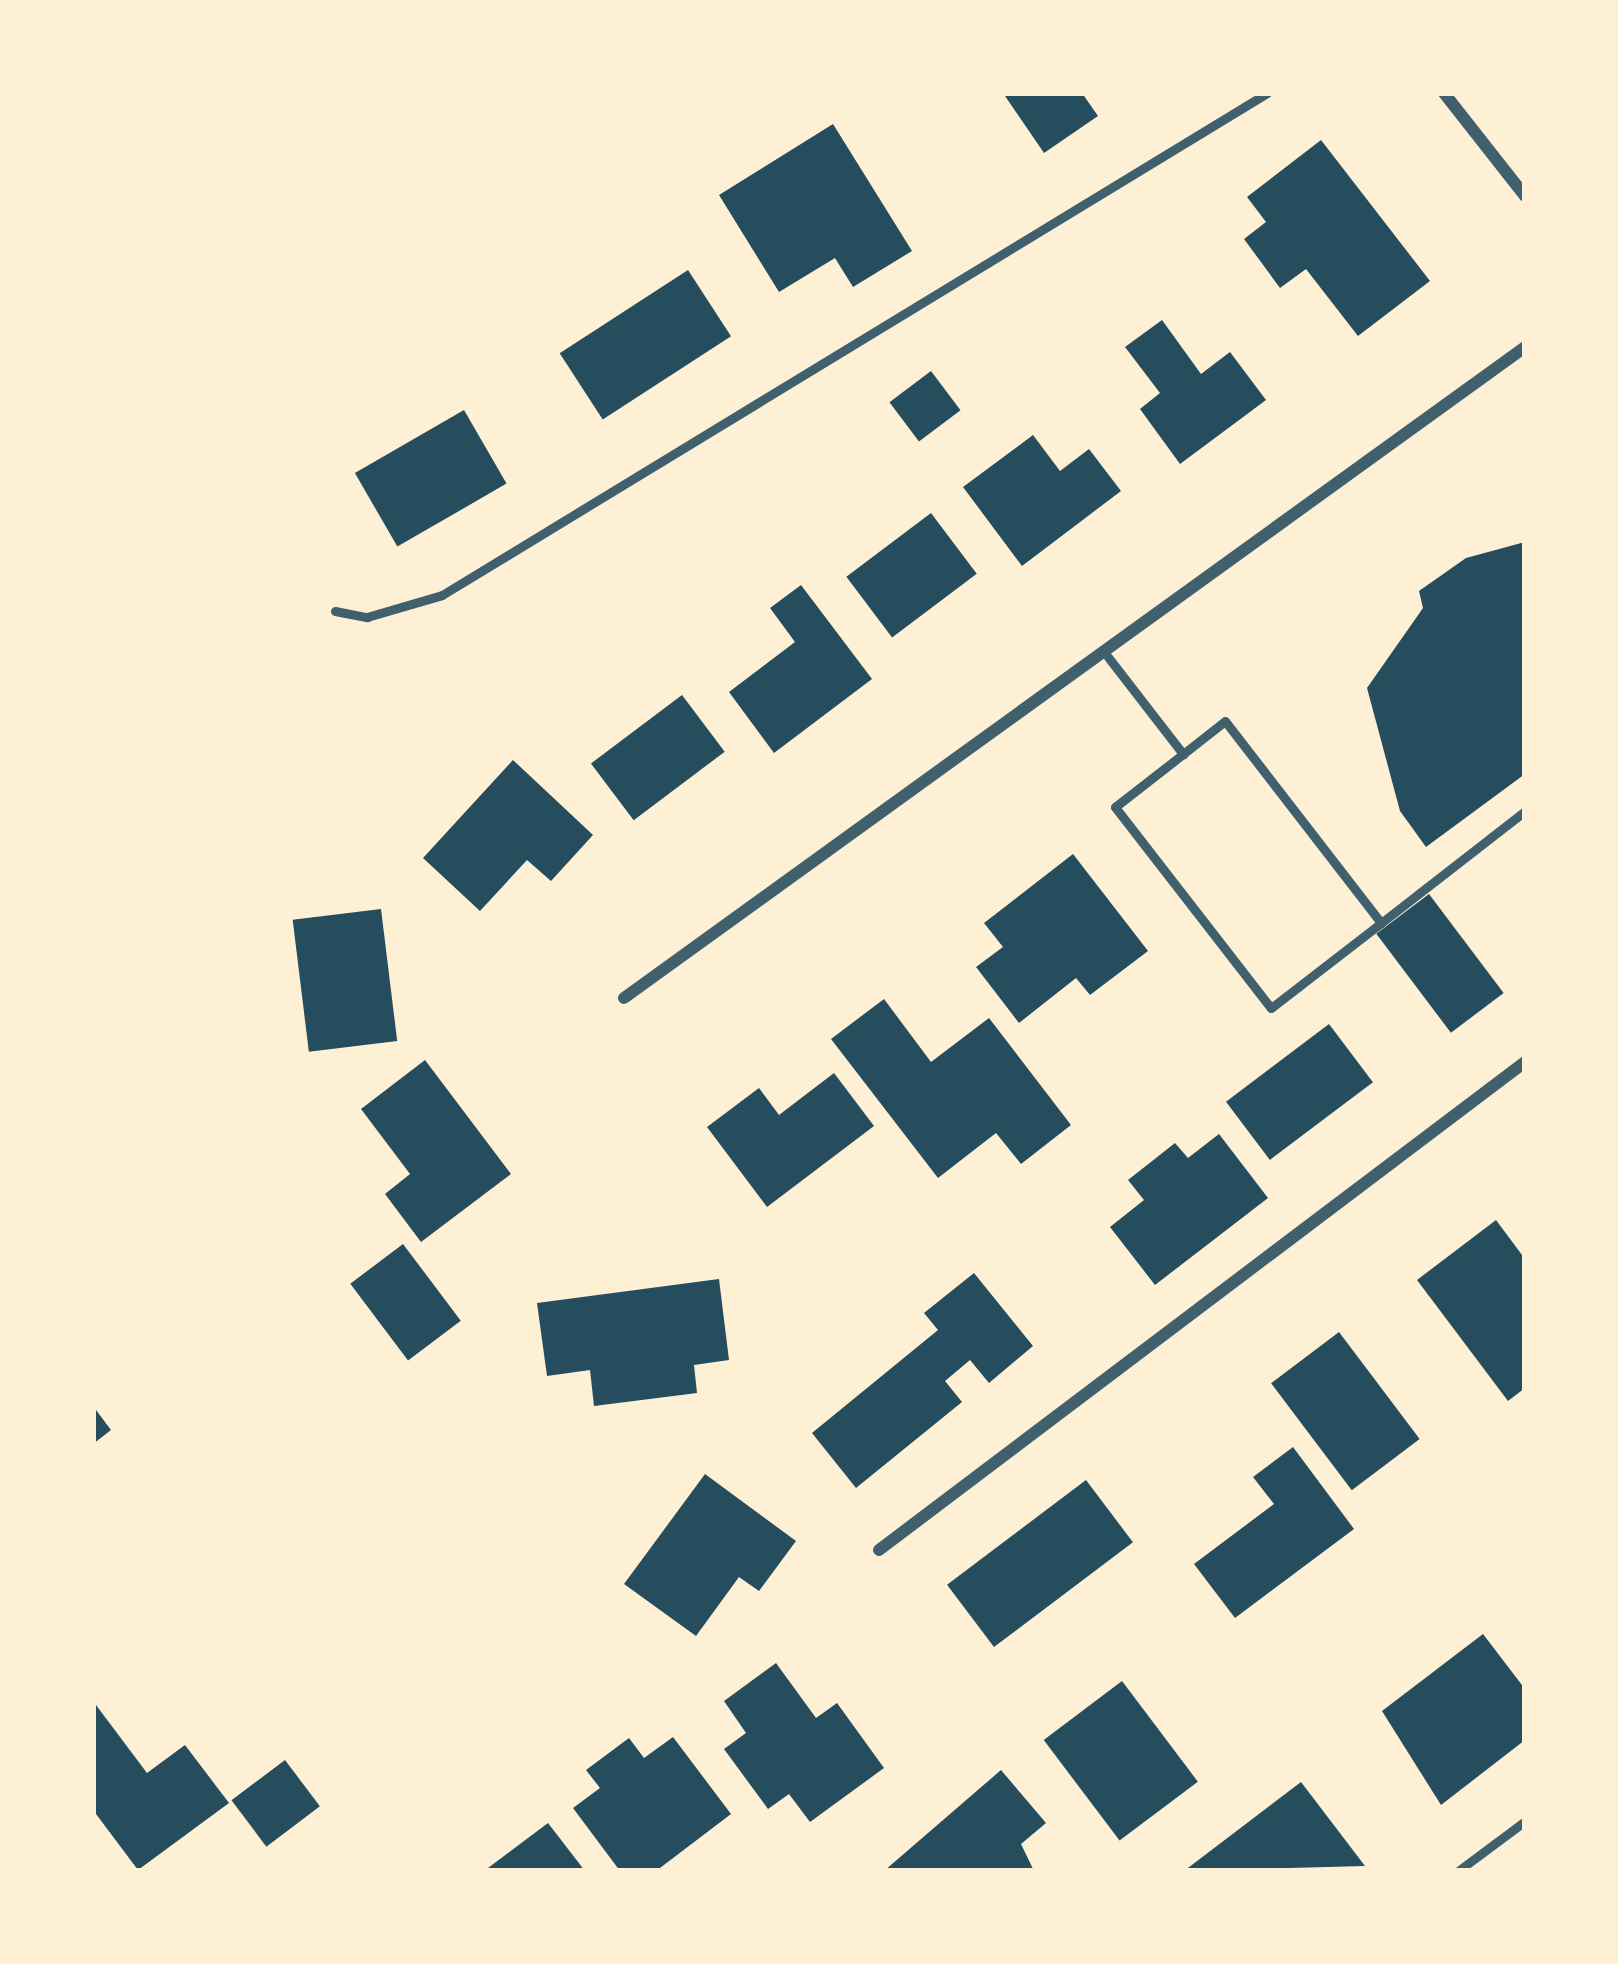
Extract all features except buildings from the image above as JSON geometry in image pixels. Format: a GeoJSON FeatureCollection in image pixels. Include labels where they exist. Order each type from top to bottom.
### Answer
{"type":"FeatureCollection","features":[{"type":"Feature","properties":{"kind":"street"},"geometry":{"type":"LineString","coordinates":[[1444,93],[1525,196]]}},
{"type":"Feature","properties":{"kind":"street"},"geometry":{"type":"LineString","coordinates":[[625,998],[1108,657],[1525,347]]}},
{"type":"Feature","properties":{"kind":"street"},"geometry":{"type":"LineString","coordinates":[[879,1550],[1525,1062]]}},
{"type":"Feature","properties":{"kind":"lane"},"geometry":{"type":"LineString","coordinates":[[334,611],[367,616],[442,595],[1267,93]]}},
{"type":"Feature","properties":{"kind":"lane"},"geometry":{"type":"LineString","coordinates":[[1108,657],[1184,754]]}},
{"type":"Feature","properties":{"kind":"lane"},"geometry":{"type":"LineString","coordinates":[[1382,922],[1225,721],[1115,807],[1271,1008],[1382,922],[1525,811]]}},
{"type":"Feature","properties":{"kind":"lane"},"geometry":{"type":"LineString","coordinates":[[1458,1871],[1525,1821]]}}]}
